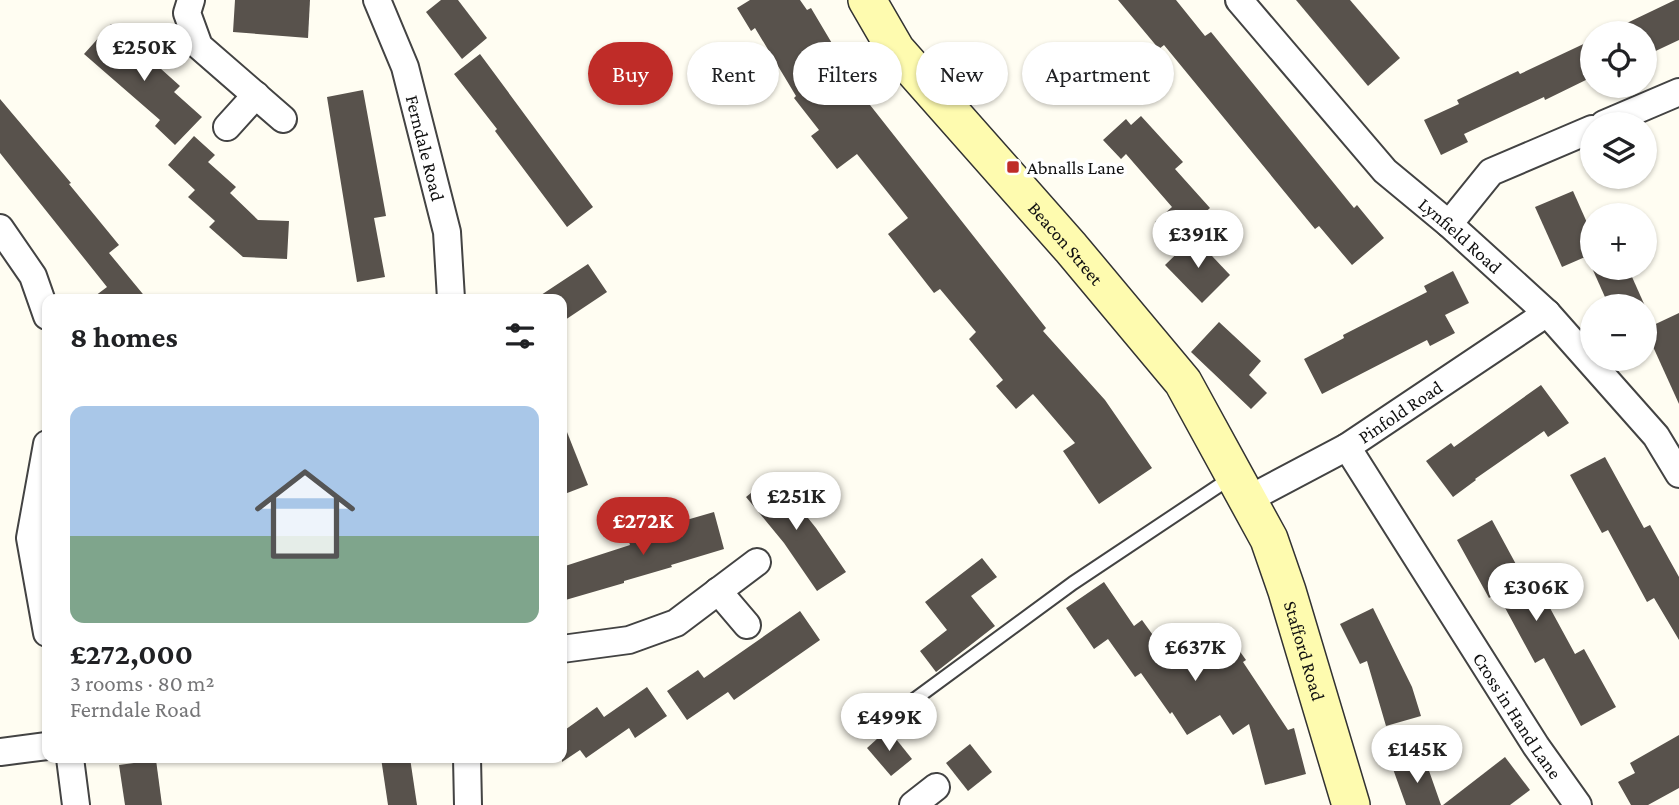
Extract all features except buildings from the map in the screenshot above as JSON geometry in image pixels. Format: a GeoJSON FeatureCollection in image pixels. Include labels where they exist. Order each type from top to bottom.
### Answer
{"type":"FeatureCollection","features":[{"type":"Feature","properties":{"kind":"street"},"geometry":{"type":"LineString","coordinates":[[191,0],[187,13],[199,46],[284,119]]}},
{"type":"Feature","properties":{"kind":"street","name":"Ferndale Road"},"geometry":{"type":"LineString","coordinates":[[377,0],[405,67],[447,232],[451,294]]}},
{"type":"Feature","properties":{"kind":"street","name":"Beacon Street"},"geometry":{"type":"LineString","coordinates":[[867,0],[896,50],[1071,248],[1184,382],[1242,487]]}},
{"type":"Feature","properties":{"kind":"street","name":"Lynfield Road"},"geometry":{"type":"LineString","coordinates":[[1239,0],[1385,171],[1449,223],[1547,313],[1656,436],[1679,474]]}},
{"type":"Feature","properties":{"kind":"street"},"geometry":{"type":"LineString","coordinates":[[1632,112],[1679,92]]}},
{"type":"Feature","properties":{"kind":"street"},"geometry":{"type":"LineString","coordinates":[[227,127],[256,95]]}},
{"type":"Feature","properties":{"kind":"street"},"geometry":{"type":"LineString","coordinates":[[1449,223],[1491,172],[1580,134]]}},
{"type":"Feature","properties":{"kind":"street"},"geometry":{"type":"LineString","coordinates":[[0,228],[33,276],[42,302]]}},
{"type":"Feature","properties":{"kind":"street","name":"Pinfold Road"},"geometry":{"type":"LineString","coordinates":[[1242,487],[1347,447],[1547,313]]}},
{"type":"Feature","properties":{"kind":"street","name":"Cross in Hand Lane"},"geometry":{"type":"LineString","coordinates":[[1347,447],[1536,746],[1578,805]]}},
{"type":"Feature","properties":{"kind":"street"},"geometry":{"type":"LineString","coordinates":[[42,472],[30,538],[42,605]]}},
{"type":"Feature","properties":{"kind":"street","name":"Stafford Road"},"geometry":{"type":"LineString","coordinates":[[1242,487],[1269,539],[1287,591],[1350,805]]}},
{"type":"Feature","properties":{"kind":"street"},"geometry":{"type":"LineString","coordinates":[[567,649],[629,640],[676,624],[757,562]]}},
{"type":"Feature","properties":{"kind":"street"},"geometry":{"type":"LineString","coordinates":[[718,591],[747,625]]}},
{"type":"Feature","properties":{"kind":"street"},"geometry":{"type":"LineString","coordinates":[[0,752],[42,747]]}},
{"type":"Feature","properties":{"kind":"street"},"geometry":{"type":"LineString","coordinates":[[71,763],[76,805]]}},
{"type":"Feature","properties":{"kind":"street"},"geometry":{"type":"LineString","coordinates":[[467,763],[468,805]]}},
{"type":"Feature","properties":{"kind":"street"},"geometry":{"type":"LineString","coordinates":[[913,805],[936,787]]}},
{"type":"Feature","properties":{"kind":"lane"},"geometry":{"type":"LineString","coordinates":[[892,716],[1073,583],[1242,487]]}},
{"type":"Feature","properties":{"kind":"place","name":"Abnalls Lane"},"geometry":{"type":"Point","coordinates":[1013,167]}}]}
